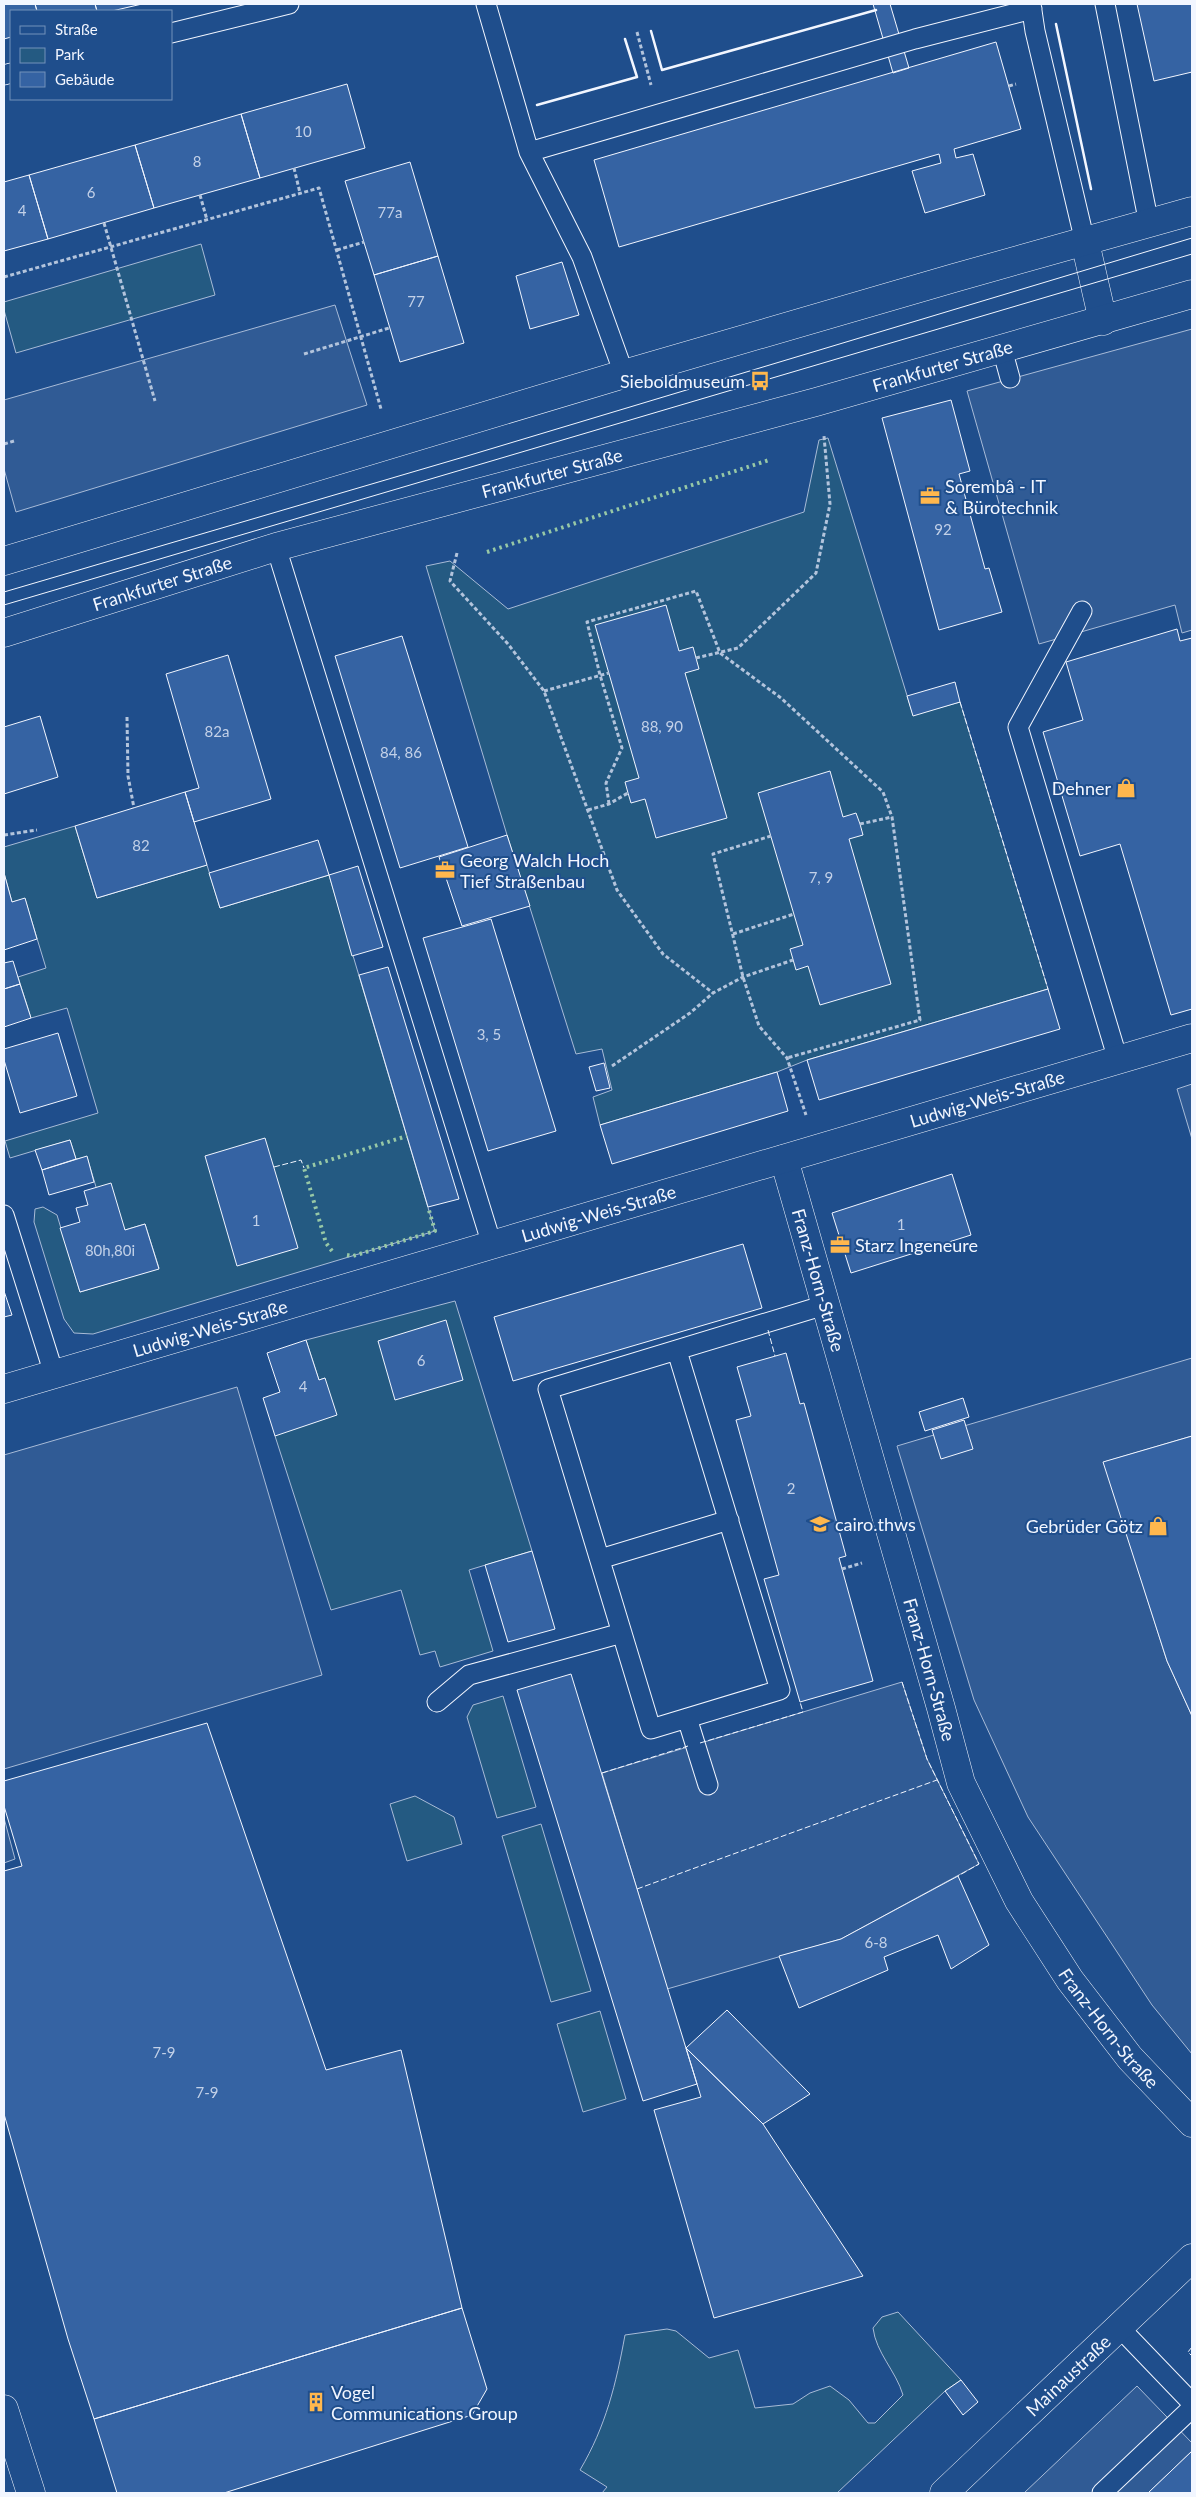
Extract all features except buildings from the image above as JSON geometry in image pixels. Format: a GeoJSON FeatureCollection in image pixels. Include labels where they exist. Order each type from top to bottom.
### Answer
{"type":"FeatureCollection","features":[{"type":"Feature","properties":{"kind":"street"},"geometry":{"type":"LineString","coordinates":[[4,560],[624,374],[1192,211]]}},
{"type":"Feature","properties":{"kind":"street"},"geometry":{"type":"LineString","coordinates":[[1084,242],[1103,321]]}},
{"type":"Feature","properties":{"kind":"street","name":"Frankfurter Straße"},"geometry":{"type":"LineString","coordinates":[[4,633],[276,547],[1002,349],[1192,294]]}},
{"type":"Feature","properties":{"kind":"street","name":"Ludwig-Weis-Straße"},"geometry":{"type":"LineString","coordinates":[[4,1388],[1192,1038]]}},
{"type":"Feature","properties":{"kind":"street","name":"Franz-Horn-Straße"},"geometry":{"type":"LineString","coordinates":[[784,1159],[961,1783],[1019,1901],[1070,1980],[1130,2058],[1192,2122]]}},
{"type":"Feature","properties":{"kind":"street","name":"Mainaustraße"},"geometry":{"type":"LineString","coordinates":[[944,2493],[1192,2258]]}},
{"type":"Feature","properties":{"kind":"street"},"geometry":{"type":"LineString","coordinates":[[4,2409],[31,2493]]}},
{"type":"Feature","properties":{"kind":"lane"},"geometry":{"type":"LineString","coordinates":[[172,33],[288,4]]}},
{"type":"Feature","properties":{"kind":"lane"},"geometry":{"type":"LineString","coordinates":[[486,4],[529,152],[582,258],[624,374]]}},
{"type":"Feature","properties":{"kind":"lane"},"geometry":{"type":"LineString","coordinates":[[1105,4],[1149,224]]}},
{"type":"Feature","properties":{"kind":"lane"},"geometry":{"type":"LineString","coordinates":[[529,152],[1032,6],[1035,31],[1084,242]]}},
{"type":"Feature","properties":{"kind":"lane"},"geometry":{"type":"LineString","coordinates":[[1002,349],[1010,378]]}},
{"type":"Feature","properties":{"kind":"lane"},"geometry":{"type":"LineString","coordinates":[[276,547],[492,1245]]}},
{"type":"Feature","properties":{"kind":"lane"},"geometry":{"type":"LineString","coordinates":[[1082,611],[1018,727],[1118,1060]]}},
{"type":"Feature","properties":{"kind":"lane"},"geometry":{"type":"LineString","coordinates":[[4,1215],[54,1374]]}},
{"type":"Feature","properties":{"kind":"lane"},"geometry":{"type":"LineString","coordinates":[[677,1350],[780,1690],[651,1729],[548,1389],[825,1305]]}},
{"type":"Feature","properties":{"kind":"lane"},"geometry":{"type":"LineString","coordinates":[[600,1559],[729,1520]]}},
{"type":"Feature","properties":{"kind":"lane"},"geometry":{"type":"LineString","coordinates":[[437,1702],[469,1675],[622,1633]]}},
{"type":"Feature","properties":{"kind":"lane"},"geometry":{"type":"LineString","coordinates":[[687,1718],[708,1785]]}},
{"type":"Feature","properties":{"kind":"lane"},"geometry":{"type":"LineString","coordinates":[[1119,2327],[1192,2403]]}},
{"type":"Feature","properties":{"kind":"lane"},"geometry":{"type":"LineString","coordinates":[[1102,2493],[1192,2408]]}},
{"type":"Feature","properties":{"kind":"path"},"geometry":{"type":"LineString","coordinates":[[637,32],[659,115]]}},
{"type":"Feature","properties":{"kind":"path"},"geometry":{"type":"LineString","coordinates":[[294,168],[300,193]]}},
{"type":"Feature","properties":{"kind":"path"},"geometry":{"type":"LineString","coordinates":[[4,277],[319,188],[391,444]]}},
{"type":"Feature","properties":{"kind":"path"},"geometry":{"type":"LineString","coordinates":[[200,195],[207,220]]}},
{"type":"Feature","properties":{"kind":"path"},"geometry":{"type":"LineString","coordinates":[[104,223],[155,401]]}},
{"type":"Feature","properties":{"kind":"path"},"geometry":{"type":"LineString","coordinates":[[337,250],[364,242]]}},
{"type":"Feature","properties":{"kind":"path"},"geometry":{"type":"LineString","coordinates":[[304,354],[389,328]]}},
{"type":"Feature","properties":{"kind":"path"},"geometry":{"type":"LineString","coordinates":[[696,658],[738,648],[816,573],[830,504],[823,435],[831,431]]}},
{"type":"Feature","properties":{"kind":"path"},"geometry":{"type":"LineString","coordinates":[[4,444],[14,441]]}},
{"type":"Feature","properties":{"kind":"path"},"geometry":{"type":"LineString","coordinates":[[457,552],[450,581],[508,644],[544,691],[616,890],[663,954],[713,993]]}},
{"type":"Feature","properties":{"kind":"path"},"geometry":{"type":"LineString","coordinates":[[609,804],[606,783],[622,748],[600,675],[587,622],[696,591],[720,653],[782,698],[883,792],[892,817],[920,1020],[787,1058]]}},
{"type":"Feature","properties":{"kind":"path"},"geometry":{"type":"LineString","coordinates":[[544,691],[609,673]]}},
{"type":"Feature","properties":{"kind":"path"},"geometry":{"type":"LineString","coordinates":[[128,717],[128,776],[134,808]]}},
{"type":"Feature","properties":{"kind":"path"},"geometry":{"type":"LineString","coordinates":[[588,810],[609,804],[628,793]]}},
{"type":"Feature","properties":{"kind":"path"},"geometry":{"type":"LineString","coordinates":[[860,824],[892,817]]}},
{"type":"Feature","properties":{"kind":"path"},"geometry":{"type":"LineString","coordinates":[[4,835],[37,830]]}},
{"type":"Feature","properties":{"kind":"path"},"geometry":{"type":"LineString","coordinates":[[771,836],[713,854],[744,977],[759,1026],[787,1058],[817,1149]]}},
{"type":"Feature","properties":{"kind":"path"},"geometry":{"type":"LineString","coordinates":[[733,934],[794,914]]}},
{"type":"Feature","properties":{"kind":"path"},"geometry":{"type":"LineString","coordinates":[[612,1066],[690,1013],[713,993],[744,977],[793,960]]}},
{"type":"Feature","properties":{"kind":"green space"},"geometry":{"type":"Polygon","coordinates":[[[201,244],[215,295],[16,353],[4,310],[4,302],[201,244]]]}},
{"type":"Feature","properties":{"kind":"green space"},"geometry":{"type":"Polygon","coordinates":[[[828,438],[913,715],[960,702],[1048,989],[807,1060],[777,1072],[600,1125],[593,1097],[612,1090],[602,1049],[576,1054],[507,835],[426,566],[450,561],[508,609],[804,512],[819,440],[828,438]]]}},
{"type":"Feature","properties":{"kind":"green space"},"geometry":{"type":"Polygon","coordinates":[[[75,826],[97,898],[207,865],[220,908],[329,875],[435,1231],[93,1334],[74,1333],[64,1319],[34,1222],[35,1209],[43,1207],[57,1215],[80,1292],[159,1268],[145,1224],[125,1230],[96,1187],[87,1157],[76,1159],[70,1140],[10,1158],[5,1141],[98,1113],[67,1008],[31,1018],[18,977],[46,968],[25,899],[12,902],[4,873],[4,847],[75,826]]]}},
{"type":"Feature","properties":{"kind":"green space"},"geometry":{"type":"Polygon","coordinates":[[[455,1301],[532,1551],[469,1570],[493,1651],[440,1667],[435,1651],[420,1655],[401,1590],[331,1610],[275,1436],[325,1378],[319,1380],[306,1340],[455,1301]]]}},
{"type":"Feature","properties":{"kind":"green space"},"geometry":{"type":"Polygon","coordinates":[[[503,1696],[536,1807],[497,1818],[467,1717],[473,1705],[503,1696]]]}},
{"type":"Feature","properties":{"kind":"green space"},"geometry":{"type":"Polygon","coordinates":[[[415,1796],[454,1817],[462,1844],[407,1861],[390,1804],[415,1796]]]}},
{"type":"Feature","properties":{"kind":"green space"},"geometry":{"type":"Polygon","coordinates":[[[541,1824],[591,1991],[551,2002],[502,1836],[541,1824]]]}},
{"type":"Feature","properties":{"kind":"green space"},"geometry":{"type":"Polygon","coordinates":[[[600,2011],[626,2099],[583,2112],[557,2024],[600,2011]]]}},
{"type":"Feature","properties":{"kind":"green space"},"geometry":{"type":"Polygon","coordinates":[[[898,2312],[961,2380],[945,2391],[837,2493],[602,2493],[607,2487],[580,2470],[597,2437],[609,2404],[625,2335],[667,2329],[676,2331],[709,2358],[738,2350],[755,2408],[793,2404],[810,2393],[830,2386],[849,2400],[868,2423],[875,2423],[903,2395],[878,2346],[873,2328],[882,2317],[898,2312]]]}},
{"type":"Feature","properties":{"kind":"shaded area"},"geometry":{"type":"Polygon","coordinates":[[[335,305],[367,405],[16,512],[4,469],[4,400],[335,305]]]}},
{"type":"Feature","properties":{"kind":"shaded area"},"geometry":{"type":"Polygon","coordinates":[[[1192,329],[1192,630],[1182,633],[1175,605],[1039,644],[967,391],[1192,329]]]}},
{"type":"Feature","properties":{"kind":"shaded area"},"geometry":{"type":"Polygon","coordinates":[[[1192,1084],[1192,1139],[1177,1089],[1192,1084]]]}},
{"type":"Feature","properties":{"kind":"shaded area"},"geometry":{"type":"Polygon","coordinates":[[[1192,1358],[1192,1436],[1104,1462],[1167,1661],[1192,1716],[1192,2054],[1152,2005],[1028,1817],[974,1700],[897,1446],[1192,1358]]]}},
{"type":"Feature","properties":{"kind":"shaded area"},"geometry":{"type":"Polygon","coordinates":[[[237,1387],[322,1675],[4,1769],[4,1455],[237,1387]]]}},
{"type":"Feature","properties":{"kind":"shaded area"},"geometry":{"type":"Polygon","coordinates":[[[902,1682],[927,1759],[979,1864],[841,1939],[667,1989],[602,1773],[902,1682]]]}},
{"type":"Feature","properties":{"kind":"shaded area"},"geometry":{"type":"Polygon","coordinates":[[[4,1818],[15,1859],[4,1863],[4,1818]]]}},
{"type":"Feature","properties":{"kind":"shaded area"},"geometry":{"type":"Polygon","coordinates":[[[1137,2386],[1192,2443],[1192,2451],[1148,2493],[1024,2493],[1137,2386]]]}},
{"type":"Feature","properties":{"kind":"tram line"},"geometry":{"type":"LineString","coordinates":[[4,592],[467,456],[1192,238]]}},
{"type":"Feature","properties":{"kind":"tram line"},"geometry":{"type":"LineString","coordinates":[[4,605],[1192,254]]}},
{"type":"Feature","properties":{"kind":"hedge"},"geometry":{"type":"LineString","coordinates":[[487,552],[769,460]]}},
{"type":"Feature","properties":{"kind":"hedge"},"geometry":{"type":"LineString","coordinates":[[332,1251],[326,1243],[304,1168],[407,1136]]}},
{"type":"Feature","properties":{"kind":"hedge"},"geometry":{"type":"LineString","coordinates":[[347,1255],[353,1256],[435,1231],[428,1207]]}},
{"type":"Feature","properties":{"kind":"fence"},"geometry":{"type":"LineString","coordinates":[[960,702],[1048,989]]}},
{"type":"Feature","properties":{"kind":"fence"},"geometry":{"type":"LineString","coordinates":[[274,1167],[301,1160],[304,1168]]}},
{"type":"Feature","properties":{"kind":"fence"},"geometry":{"type":"LineString","coordinates":[[768,1330],[775,1356]]}},
{"type":"Feature","properties":{"kind":"fence"},"geometry":{"type":"LineString","coordinates":[[902,1682],[927,1759],[979,1864],[958,1876]]}},
{"type":"Feature","properties":{"kind":"fence"},"geometry":{"type":"LineString","coordinates":[[700,1743],[803,1712],[800,1702]]}},
{"type":"Feature","properties":{"kind":"fence"},"geometry":{"type":"LineString","coordinates":[[602,1773],[688,1746]]}},
{"type":"Feature","properties":{"kind":"fence"},"geometry":{"type":"LineString","coordinates":[[637,1889],[937,1780]]}},
{"type":"Feature","properties":{"kind":"fence"},"geometry":{"type":"LineString","coordinates":[[1192,2347],[1188,2352],[1192,2356]]}},
{"type":"Feature","properties":{"kind":"wall"},"geometry":{"type":"LineString","coordinates":[[651,31],[662,70],[876,10]]}},
{"type":"Feature","properties":{"kind":"wall"},"geometry":{"type":"LineString","coordinates":[[1056,24],[1091,189]]}},
{"type":"Feature","properties":{"kind":"wall"},"geometry":{"type":"LineString","coordinates":[[537,105],[637,77],[625,39]]}},
{"type":"Feature","properties":{"kind":"place","name":"Sieboldmuseum"},"geometry":{"type":"Point","coordinates":[760,381]}},
{"type":"Feature","properties":{"kind":"place","name":"Sorembâ - IT & Bürotechnik"},"geometry":{"type":"Point","coordinates":[930,496]}},
{"type":"Feature","properties":{"kind":"place","name":"Dehner"},"geometry":{"type":"Point","coordinates":[1126,788]}},
{"type":"Feature","properties":{"kind":"place","name":"Georg Walch Hoch Tief Straßenbau"},"geometry":{"type":"Point","coordinates":[445,870]}},
{"type":"Feature","properties":{"kind":"place","name":"Starz Ingeneure"},"geometry":{"type":"Point","coordinates":[840,1245]}},
{"type":"Feature","properties":{"kind":"place","name":"cairo.thws"},"geometry":{"type":"Point","coordinates":[820,1524]}},
{"type":"Feature","properties":{"kind":"place","name":"Gebrüder Götz"},"geometry":{"type":"Point","coordinates":[1158,1526]}},
{"type":"Feature","properties":{"kind":"place","name":"Vogel Communications Group"},"geometry":{"type":"Point","coordinates":[316,2402]}}]}
